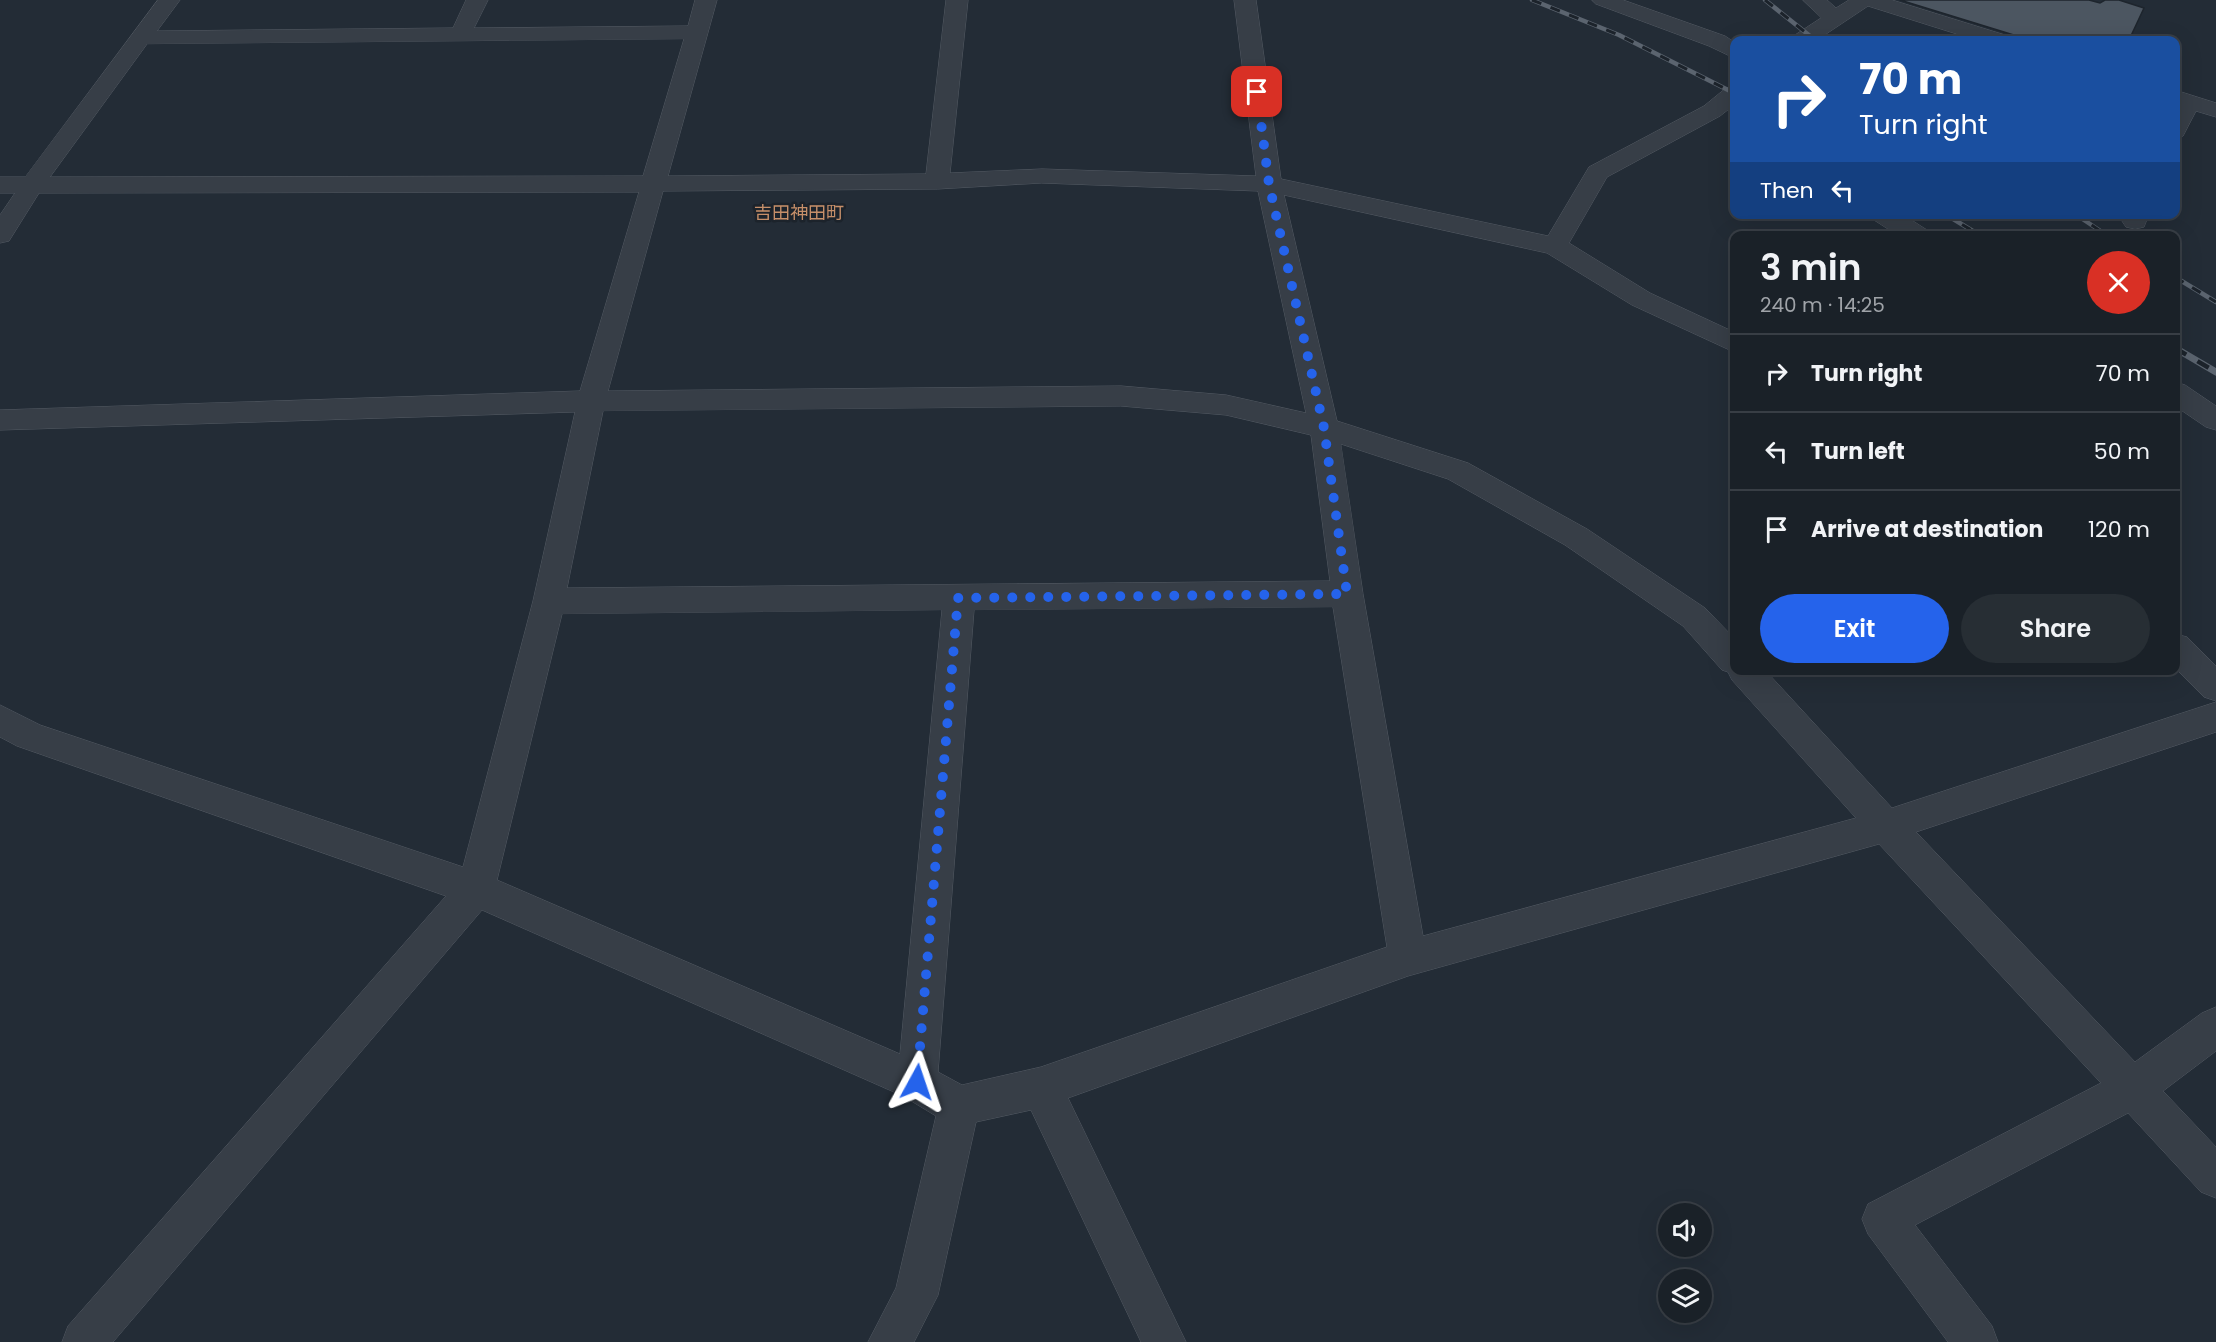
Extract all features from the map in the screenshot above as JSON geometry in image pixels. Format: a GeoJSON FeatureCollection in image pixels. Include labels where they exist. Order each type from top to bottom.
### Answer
{"type":"FeatureCollection","features":[{"type":"Feature","properties":{"kind":"street"},"geometry":{"type":"LineString","coordinates":[[0,235],[33,183],[168,0]]}},
{"type":"Feature","properties":{"kind":"street"},"geometry":{"type":"LineString","coordinates":[[460,35],[477,0]]}},
{"type":"Feature","properties":{"kind":"street"},"geometry":{"type":"LineString","coordinates":[[84,1342],[476,890],[549,601],[591,401],[706,0]]}},
{"type":"Feature","properties":{"kind":"street"},"geometry":{"type":"LineString","coordinates":[[937,181],[957,0]]}},
{"type":"Feature","properties":{"kind":"street"},"geometry":{"type":"LineString","coordinates":[[1245,0],[1269,184],[1324,428],[1347,594],[1408,958]]}},
{"type":"Feature","properties":{"kind":"street"},"geometry":{"type":"LineString","coordinates":[[1603,0],[1717,41],[1730,49]]}},
{"type":"Feature","properties":{"kind":"street"},"geometry":{"type":"LineString","coordinates":[[1814,0],[1835,19]]}},
{"type":"Feature","properties":{"kind":"street"},"geometry":{"type":"LineString","coordinates":[[1809,36],[1863,0]]}},
{"type":"Feature","properties":{"kind":"street"},"geometry":{"type":"LineString","coordinates":[[1870,0],[1984,36]]}},
{"type":"Feature","properties":{"kind":"street"},"geometry":{"type":"LineString","coordinates":[[141,38],[697,32]]}},
{"type":"Feature","properties":{"kind":"street"},"geometry":{"type":"LineString","coordinates":[[1555,246],[1598,172],[1712,111],[1730,96]]}},
{"type":"Feature","properties":{"kind":"street"},"geometry":{"type":"LineString","coordinates":[[2182,99],[2216,110]]}},
{"type":"Feature","properties":{"kind":"street"},"geometry":{"type":"LineString","coordinates":[[1712,111],[1730,122]]}},
{"type":"Feature","properties":{"kind":"street"},"geometry":{"type":"LineString","coordinates":[[0,185],[33,183],[653,184],[937,181],[1042,176],[1269,184],[1555,246],[1641,299],[1730,342]]}},
{"type":"Feature","properties":{"kind":"street"},"geometry":{"type":"LineString","coordinates":[[1891,219],[1910,231]]}},
{"type":"Feature","properties":{"kind":"street"},"geometry":{"type":"LineString","coordinates":[[2180,395],[2216,420]]}},
{"type":"Feature","properties":{"kind":"street"},"geometry":{"type":"LineString","coordinates":[[0,420],[591,401],[1121,396],[1226,405],[1324,428],[1458,471],[1566,531],[1694,616],[1730,656]]}},
{"type":"Feature","properties":{"kind":"street"},"geometry":{"type":"LineString","coordinates":[[549,601],[1347,594]]}},
{"type":"Feature","properties":{"kind":"street"},"geometry":{"type":"LineString","coordinates":[[917,1082],[958,598]]}},
{"type":"Feature","properties":{"kind":"street"},"geometry":{"type":"LineString","coordinates":[[2180,652],[2216,687]]}},
{"type":"Feature","properties":{"kind":"street"},"geometry":{"type":"LineString","coordinates":[[1749,675],[1886,826],[2216,1177]]}},
{"type":"Feature","properties":{"kind":"street"},"geometry":{"type":"LineString","coordinates":[[0,720],[29,736],[476,890],[917,1082],[959,1106],[1041,1087],[1408,958],[1886,826],[2216,717]]}},
{"type":"Feature","properties":{"kind":"street"},"geometry":{"type":"LineString","coordinates":[[1976,1342],[1883,1219],[2134,1088],[2216,1027]]}},
{"type":"Feature","properties":{"kind":"street"},"geometry":{"type":"LineString","coordinates":[[1041,1087],[1164,1342]]}},
{"type":"Feature","properties":{"kind":"street"},"geometry":{"type":"LineString","coordinates":[[890,1342],[916,1294],[959,1106]]}},
{"type":"Feature","properties":{"kind":"building"},"geometry":{"type":"Polygon","coordinates":[[[1900,0],[2089,0],[2100,3],[2105,0],[2119,0],[2144,8],[2131,36],[2017,36],[1900,0]]]}},
{"type":"Feature","properties":{"kind":"railway"},"geometry":{"type":"LineString","coordinates":[[1532,0],[1619,35],[1730,91]]}},
{"type":"Feature","properties":{"kind":"railway"},"geometry":{"type":"LineString","coordinates":[[1765,0],[1810,36]]}},
{"type":"Feature","properties":{"kind":"railway"},"geometry":{"type":"LineString","coordinates":[[1953,219],[1973,231]]}},
{"type":"Feature","properties":{"kind":"railway"},"geometry":{"type":"LineString","coordinates":[[2082,219],[2100,231]]}},
{"type":"Feature","properties":{"kind":"railway"},"geometry":{"type":"LineString","coordinates":[[2180,280],[2216,302]]}},
{"type":"Feature","properties":{"kind":"railway"},"geometry":{"type":"LineString","coordinates":[[2180,351],[2216,372]]}},
{"type":"Feature","properties":{"kind":"district","name":"吉田神田町"},"geometry":{"type":"Point","coordinates":[799,212]}},
{"type":"Feature","properties":{"kind":"route"},"geometry":{"type":"LineString","coordinates":[[917,1082],[958,598],[1347,594],[1324,428],[1269,184],[1257,92]]}}]}
